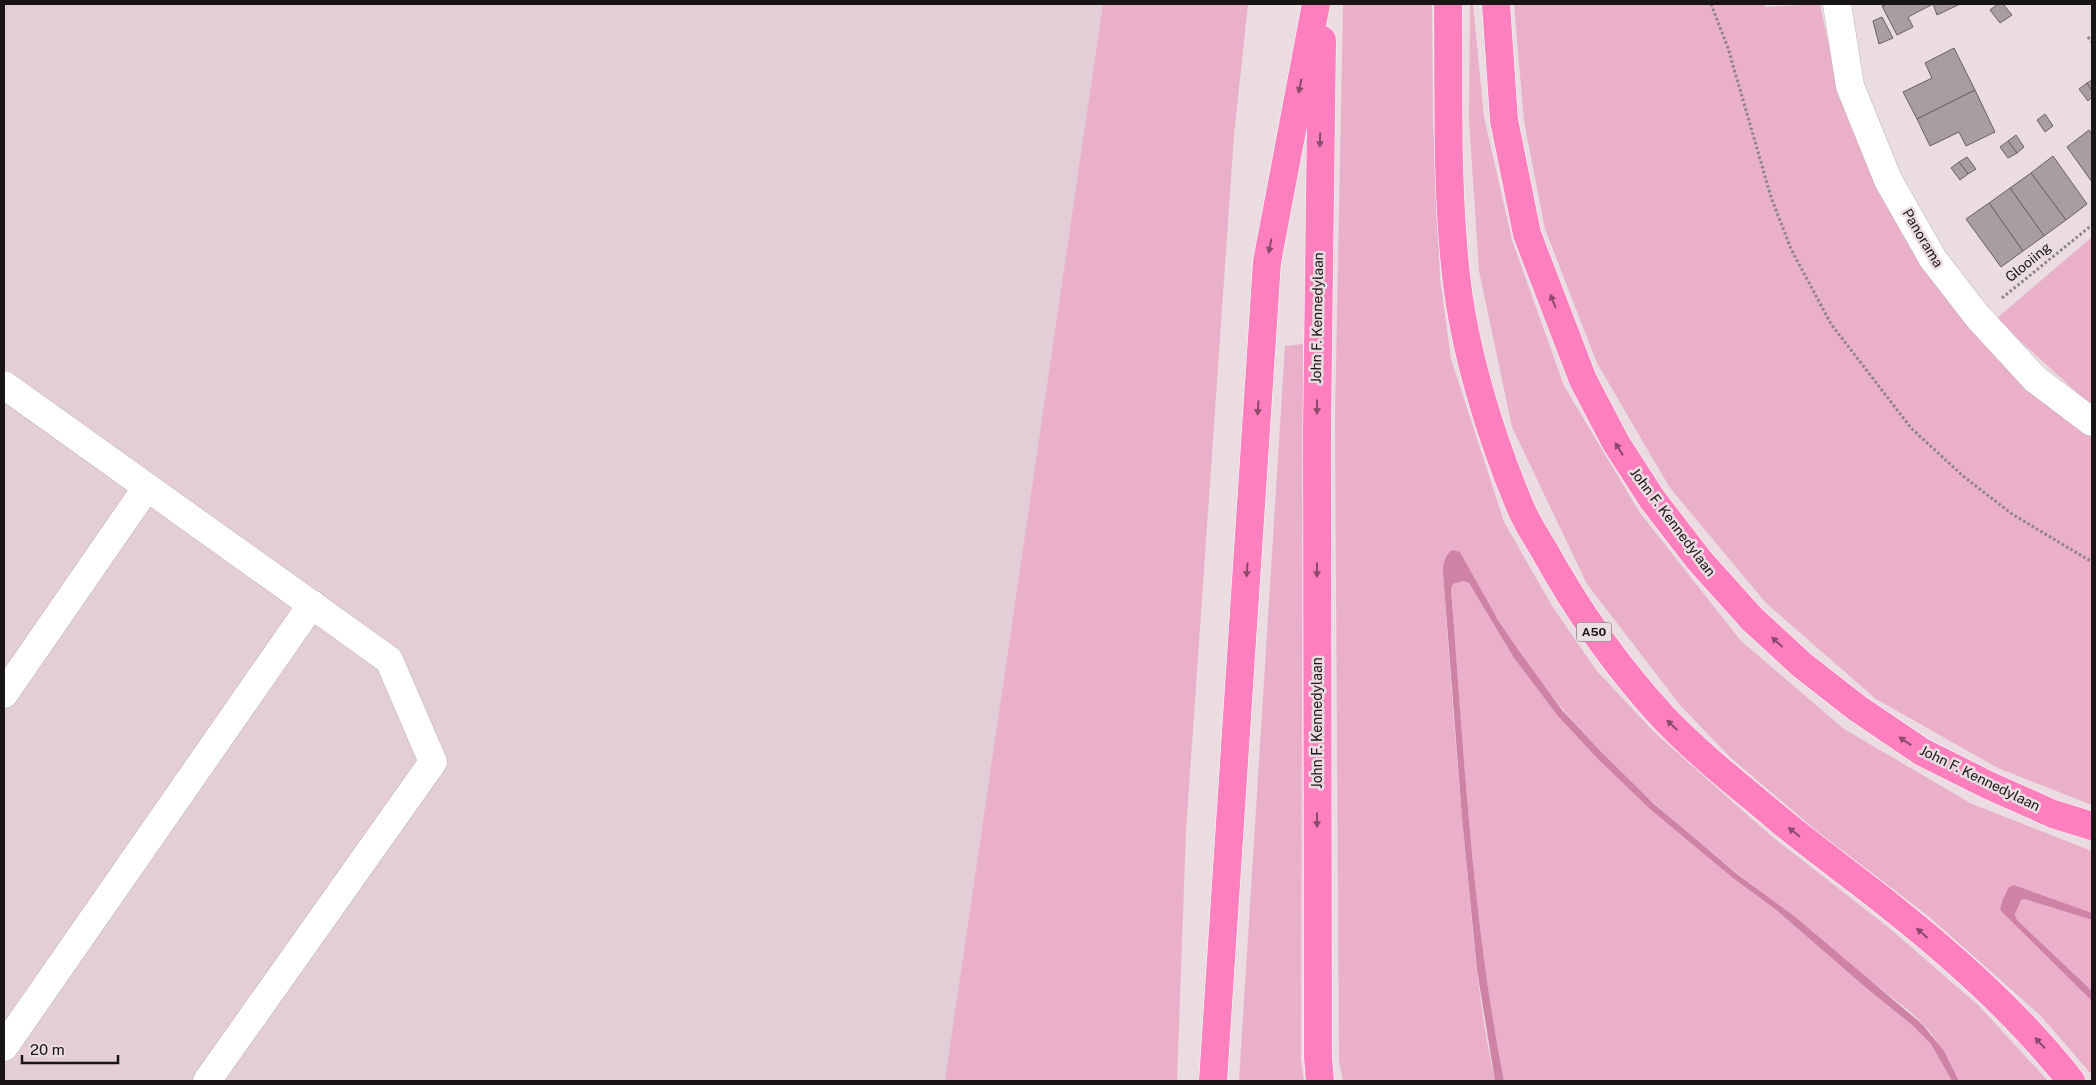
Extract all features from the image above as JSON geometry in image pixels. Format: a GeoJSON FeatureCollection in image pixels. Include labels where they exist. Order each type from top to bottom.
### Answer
{"type":"FeatureCollection","features":[{"type":"Feature","properties":{"kind":"highway"},"geometry":{"type":"LineString","coordinates":[[1213,1081],[1267,262],[1316,4]]}},
{"type":"Feature","properties":{"kind":"highway","name":"John F. Kennedylaan"},"geometry":{"type":"LineString","coordinates":[[1320,1081],[1318,1057],[1316,430],[1323,4]]}},
{"type":"Feature","properties":{"kind":"highway","name":"A50"},"geometry":{"type":"LineString","coordinates":[[1448,4],[1450,200],[1456,277],[1469,346],[1489,420],[1519,506],[1568,594],[1612,657],[1664,718],[1719,769],[1772,814],[1898,912],[1990,992],[2044,1047],[2071,1081]]}},
{"type":"Feature","properties":{"kind":"highway","name":"John F. Kennedylaan"},"geometry":{"type":"LineString","coordinates":[[1496,4],[1504,120],[1527,234],[1583,380],[1616,443],[1652,499],[1699,560],[1752,619],[1802,665],[1857,708],[1922,752],[1988,785],[2053,814],[2092,826]]}},
{"type":"Feature","properties":{"kind":"street","name":"Panorama"},"geometry":{"type":"LineString","coordinates":[[1836,4],[1850,86],[1888,180],[1933,259],[1978,318],[2035,379],[2092,422]]}},
{"type":"Feature","properties":{"kind":"street"},"geometry":{"type":"LineString","coordinates":[[4,385],[389,660],[433,762],[207,1081]]}},
{"type":"Feature","properties":{"kind":"street"},"geometry":{"type":"LineString","coordinates":[[4,694],[147,487]]}},
{"type":"Feature","properties":{"kind":"street"},"geometry":{"type":"LineString","coordinates":[[4,1047],[312,604]]}},
{"type":"Feature","properties":{"kind":"path"},"geometry":{"type":"LineString","coordinates":[[1711,4],[1728,48],[1771,198],[1791,249],[1830,324],[1911,428],[1963,476],[2012,514],[2092,562]]}},
{"type":"Feature","properties":{"kind":"path"},"geometry":{"type":"LineString","coordinates":[[2088,37],[2092,42]]}},
{"type":"Feature","properties":{"kind":"path","name":"Glooiing"},"geometry":{"type":"LineString","coordinates":[[1978,318],[2092,225]]}},
{"type":"Feature","properties":{"kind":"shaded area"},"geometry":{"type":"Polygon","coordinates":[[[4,4],[1123,4],[1107,1081],[4,1081],[4,4]]]}},
{"type":"Feature","properties":{"kind":"shaded area"},"geometry":{"type":"Polygon","coordinates":[[[1103,4],[1248,4],[1234,135],[1186,831],[1177,1081],[945,1081],[1103,4]]]}},
{"type":"Feature","properties":{"kind":"shaded area"},"geometry":{"type":"Polygon","coordinates":[[[1343,4],[1432,4],[1433,123],[1440,278],[1451,359],[1504,522],[1552,606],[1596,670],[1653,731],[1770,835],[1889,928],[1979,1006],[2048,1081],[1959,1081],[1939,1044],[1916,1017],[1680,826],[1633,784],[1590,741],[1533,671],[1488,604],[1460,552],[1443,573],[1475,955],[1481,1006],[1495,1081],[1343,1081],[1339,1061],[1335,420],[1343,4]]]}},
{"type":"Feature","properties":{"kind":"shaded area"},"geometry":{"type":"Polygon","coordinates":[[[1470,4],[1473,4],[1484,117],[1512,240],[1564,386],[1640,513],[1741,641],[1844,729],[1972,804],[2092,851],[2092,913],[2014,885],[2000,910],[2092,1001],[2092,1075],[2040,1015],[1927,915],[1819,833],[1731,758],[1680,705],[1587,584],[1512,427],[1479,271],[1469,120],[1470,4]]]}},
{"type":"Feature","properties":{"kind":"shaded area"},"geometry":{"type":"Polygon","coordinates":[[[1514,4],[1765,4],[1765,7],[1820,4],[1830,51],[1846,106],[1893,212],[2092,435],[2092,805],[1998,768],[1876,699],[1766,603],[1670,488],[1597,363],[1545,229],[1524,121],[1514,4]]]}},
{"type":"Feature","properties":{"kind":"shaded area"},"geometry":{"type":"Polygon","coordinates":[[[2092,237],[2092,406],[1996,319],[2092,237]]]}},
{"type":"Feature","properties":{"kind":"shaded area"},"geometry":{"type":"Polygon","coordinates":[[[1303,344],[1301,1060],[1304,1081],[1239,1081],[1285,346],[1303,344]]]}},
{"type":"Feature","properties":{"kind":"shaded area"},"geometry":{"type":"Polygon","coordinates":[[[1452,550],[1460,552],[1498,620],[1562,710],[1602,753],[1654,804],[1737,874],[1794,916],[1922,1024],[1944,1051],[1959,1081],[1952,1081],[1931,1044],[1911,1024],[1775,909],[1733,878],[1649,808],[1596,757],[1557,715],[1514,658],[1469,583],[1463,581],[1453,584],[1451,589],[1470,836],[1484,959],[1504,1081],[1495,1081],[1477,970],[1462,817],[1443,573],[1445,560],[1452,550]]]}},
{"type":"Feature","properties":{"kind":"shaded area"},"geometry":{"type":"Polygon","coordinates":[[[1463,581],[1469,583],[1514,658],[1557,715],[1596,757],[1733,878],[1775,909],[1911,1024],[1931,1044],[1952,1081],[1504,1081],[1484,959],[1470,836],[1451,589],[1453,584],[1463,581]]]}},
{"type":"Feature","properties":{"kind":"shaded area"},"geometry":{"type":"Polygon","coordinates":[[[2014,885],[2092,913],[2092,920],[2025,899],[2021,900],[2015,914],[2017,920],[2092,991],[2092,1001],[2000,910],[2009,887],[2014,885]]]}},
{"type":"Feature","properties":{"kind":"shaded area"},"geometry":{"type":"Polygon","coordinates":[[[2026,899],[2092,920],[2092,991],[2017,920],[2017,907],[2021,900],[2026,899]]]}},
{"type":"Feature","properties":{"kind":"building"},"geometry":{"type":"Polygon","coordinates":[[[1887,4],[1933,4],[1908,17],[1913,27],[1897,35],[1882,6],[1887,4]]]}},
{"type":"Feature","properties":{"kind":"building"},"geometry":{"type":"Polygon","coordinates":[[[1933,4],[1960,4],[1937,15],[1933,4]]]}},
{"type":"Feature","properties":{"kind":"building"},"geometry":{"type":"Polygon","coordinates":[[[1998,4],[2003,4],[2012,15],[2000,23],[1990,10],[1998,4]]]}},
{"type":"Feature","properties":{"kind":"building"},"geometry":{"type":"Polygon","coordinates":[[[1882,17],[1893,38],[1879,44],[1873,21],[1882,17]]]}},
{"type":"Feature","properties":{"kind":"building"},"geometry":{"type":"Polygon","coordinates":[[[1954,48],[1975,90],[1917,119],[1903,92],[1932,78],[1925,63],[1954,48]]]}},
{"type":"Feature","properties":{"kind":"building"},"geometry":{"type":"Polygon","coordinates":[[[2092,80],[2092,91],[2087,83],[2092,80]]]}},
{"type":"Feature","properties":{"kind":"building"},"geometry":{"type":"Polygon","coordinates":[[[2087,83],[2092,91],[2092,97],[2088,101],[2079,89],[2087,83]]]}},
{"type":"Feature","properties":{"kind":"building"},"geometry":{"type":"Polygon","coordinates":[[[1975,90],[1995,132],[1966,146],[1959,132],[1930,146],[1917,119],[1975,90]]]}},
{"type":"Feature","properties":{"kind":"building"},"geometry":{"type":"Polygon","coordinates":[[[2045,114],[2053,126],[2045,132],[2037,120],[2045,114]]]}},
{"type":"Feature","properties":{"kind":"building"},"geometry":{"type":"Polygon","coordinates":[[[2089,130],[2092,135],[2092,182],[2067,147],[2089,130]]]}},
{"type":"Feature","properties":{"kind":"building"},"geometry":{"type":"Polygon","coordinates":[[[2016,135],[2024,147],[2017,153],[2008,141],[2016,135]]]}},
{"type":"Feature","properties":{"kind":"building"},"geometry":{"type":"Polygon","coordinates":[[[2008,141],[2017,153],[2008,158],[2000,147],[2008,141]]]}},
{"type":"Feature","properties":{"kind":"building"},"geometry":{"type":"Polygon","coordinates":[[[2053,156],[2087,204],[2066,220],[2031,173],[2053,156]]]}},
{"type":"Feature","properties":{"kind":"building"},"geometry":{"type":"Polygon","coordinates":[[[1967,157],[1976,169],[1968,174],[1959,162],[1967,157]]]}},
{"type":"Feature","properties":{"kind":"building"},"geometry":{"type":"Polygon","coordinates":[[[1959,162],[1968,174],[1960,180],[1951,168],[1959,162]]]}},
{"type":"Feature","properties":{"kind":"building"},"geometry":{"type":"Polygon","coordinates":[[[2031,173],[2066,220],[2044,236],[2010,188],[2031,173]]]}},
{"type":"Feature","properties":{"kind":"building"},"geometry":{"type":"Polygon","coordinates":[[[2010,188],[2044,236],[2023,251],[1989,203],[2010,188]]]}},
{"type":"Feature","properties":{"kind":"building"},"geometry":{"type":"Polygon","coordinates":[[[1989,203],[2023,251],[2001,267],[1966,219],[1989,203]]]}}]}
